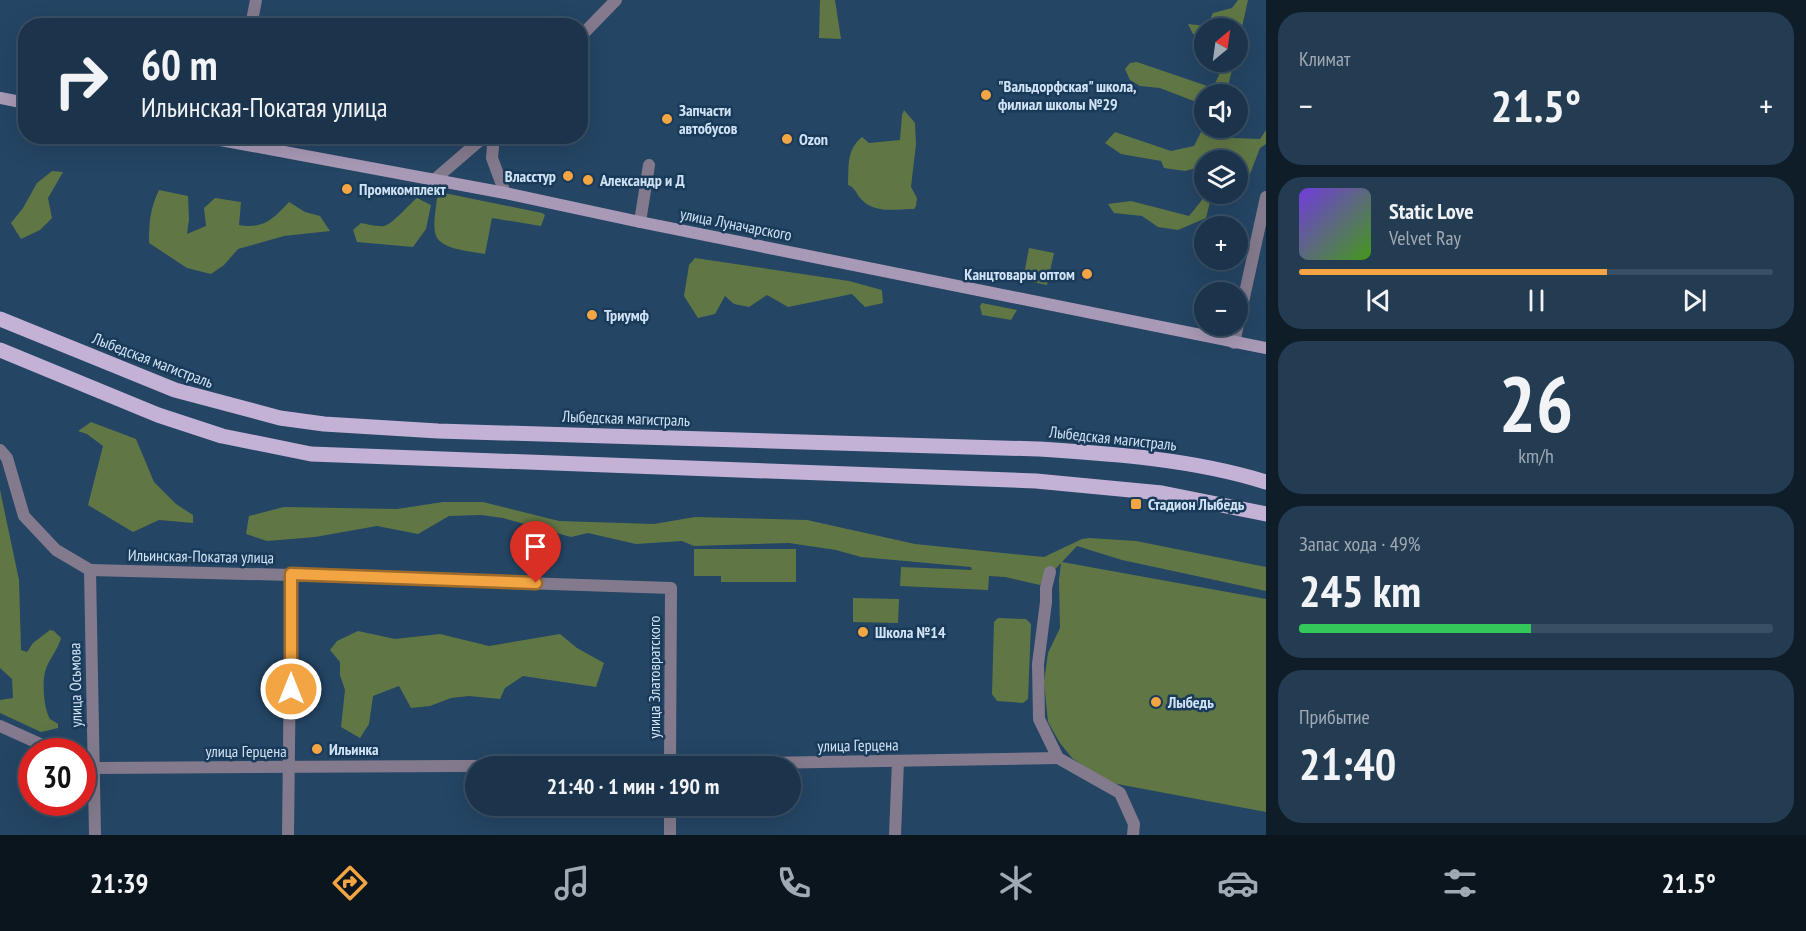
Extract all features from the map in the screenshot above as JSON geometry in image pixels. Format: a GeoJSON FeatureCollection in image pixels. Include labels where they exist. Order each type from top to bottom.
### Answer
{"type":"FeatureCollection","features":[{"type":"Feature","properties":{"kind":"main road"},"geometry":{"type":"LineString","coordinates":[[0,98],[18,101]]}},
{"type":"Feature","properties":{"kind":"main road","name":"улица Луначарского"},"geometry":{"type":"LineString","coordinates":[[250,144],[505,193],[1266,348]]}},
{"type":"Feature","properties":{"kind":"main road","name":"Лыбедская магистраль"},"geometry":{"type":"LineString","coordinates":[[0,319],[175,390],[280,418],[324,424],[438,431],[1038,449],[1115,454],[1170,461],[1266,482]]}},
{"type":"Feature","properties":{"kind":"main road"},"geometry":{"type":"LineString","coordinates":[[0,350],[168,419],[222,436],[311,454],[1036,481],[1162,493],[1266,514]]}},
{"type":"Feature","properties":{"kind":"street"},"geometry":{"type":"LineString","coordinates":[[253,18],[256,0]]}},
{"type":"Feature","properties":{"kind":"street"},"geometry":{"type":"LineString","coordinates":[[588,29],[616,0]]}},
{"type":"Feature","properties":{"kind":"street"},"geometry":{"type":"LineString","coordinates":[[434,180],[476,144]]}},
{"type":"Feature","properties":{"kind":"street"},"geometry":{"type":"LineString","coordinates":[[493,144],[492,158],[505,193]]}},
{"type":"Feature","properties":{"kind":"street"},"geometry":{"type":"LineString","coordinates":[[639,222],[649,165]]}},
{"type":"Feature","properties":{"kind":"street"},"geometry":{"type":"LineString","coordinates":[[1234,343],[1266,197]]}},
{"type":"Feature","properties":{"kind":"street"},"geometry":{"type":"LineString","coordinates":[[0,450],[7,458],[24,516],[56,550],[90,570]]}},
{"type":"Feature","properties":{"kind":"street","name":"Ильинская-Покатая улица"},"geometry":{"type":"LineString","coordinates":[[90,570],[291,574],[671,588]]}},
{"type":"Feature","properties":{"kind":"street","name":"улица Осьмова"},"geometry":{"type":"LineString","coordinates":[[88,738],[90,570]]}},
{"type":"Feature","properties":{"kind":"street"},"geometry":{"type":"LineString","coordinates":[[1050,572],[1046,588],[1038,664],[1039,719],[1058,758],[1120,793],[1134,824],[1133,835]]}},
{"type":"Feature","properties":{"kind":"street"},"geometry":{"type":"LineString","coordinates":[[288,835],[291,574]]}},
{"type":"Feature","properties":{"kind":"street","name":"улица Златовратского"},"geometry":{"type":"LineString","coordinates":[[670,756],[671,588]]}},
{"type":"Feature","properties":{"kind":"street"},"geometry":{"type":"LineString","coordinates":[[0,726],[27,738]]}},
{"type":"Feature","properties":{"kind":"street","name":"улица Герцена"},"geometry":{"type":"LineString","coordinates":[[801,763],[1058,758]]}},
{"type":"Feature","properties":{"kind":"street"},"geometry":{"type":"LineString","coordinates":[[895,835],[898,761]]}},
{"type":"Feature","properties":{"kind":"street","name":"улица Герцена"},"geometry":{"type":"LineString","coordinates":[[96,766],[465,767]]}},
{"type":"Feature","properties":{"kind":"street","name":"улица Осьмова"},"geometry":{"type":"LineString","coordinates":[[93,816],[95,835]]}},
{"type":"Feature","properties":{"kind":"street"},"geometry":{"type":"LineString","coordinates":[[670,816],[670,835]]}},
{"type":"Feature","properties":{"kind":"green space"},"geometry":{"type":"Polygon","coordinates":[[[820,0],[835,0],[841,39],[819,38],[820,0]]]}},
{"type":"Feature","properties":{"kind":"green space"},"geometry":{"type":"Polygon","coordinates":[[[1238,0],[1248,0],[1244,18],[1211,18],[1213,13],[1232,8],[1238,0]]]}},
{"type":"Feature","properties":{"kind":"green space"},"geometry":{"type":"Polygon","coordinates":[[[1188,24],[1194,25],[1194,34],[1193,34],[1188,24]]]}},
{"type":"Feature","properties":{"kind":"green space"},"geometry":{"type":"Polygon","coordinates":[[[1137,62],[1201,84],[1194,84],[1194,101],[1160,88],[1140,86],[1130,80],[1125,69],[1130,63],[1137,62]]]}},
{"type":"Feature","properties":{"kind":"green space"},"geometry":{"type":"Polygon","coordinates":[[[1220,72],[1232,72],[1228,84],[1215,84],[1220,72]]]}},
{"type":"Feature","properties":{"kind":"green space"},"geometry":{"type":"Polygon","coordinates":[[[904,110],[915,123],[916,144],[911,187],[917,198],[916,206],[914,209],[893,210],[872,207],[866,204],[848,185],[851,153],[862,137],[869,143],[900,140],[904,110]]]}},
{"type":"Feature","properties":{"kind":"green space"},"geometry":{"type":"Polygon","coordinates":[[[1266,130],[1266,144],[1260,148],[1248,179],[1248,150],[1194,150],[1194,169],[1185,171],[1164,168],[1161,161],[1121,154],[1105,143],[1115,132],[1171,151],[1194,146],[1198,138],[1260,139],[1266,130]]]}},
{"type":"Feature","properties":{"kind":"green space"},"geometry":{"type":"Polygon","coordinates":[[[52,171],[63,172],[48,198],[52,218],[40,230],[21,239],[11,223],[23,208],[37,183],[52,171]]]}},
{"type":"Feature","properties":{"kind":"green space"},"geometry":{"type":"Polygon","coordinates":[[[159,190],[188,196],[187,234],[206,226],[204,208],[215,198],[241,202],[239,225],[255,226],[267,222],[289,202],[305,212],[320,216],[330,231],[284,236],[238,249],[224,265],[211,274],[187,268],[149,243],[151,216],[159,190]]]}},
{"type":"Feature","properties":{"kind":"green space"},"geometry":{"type":"Polygon","coordinates":[[[444,193],[545,215],[541,226],[492,218],[485,254],[464,250],[448,246],[437,238],[434,220],[437,198],[444,193]]]}},
{"type":"Feature","properties":{"kind":"green space"},"geometry":{"type":"Polygon","coordinates":[[[417,198],[431,205],[426,229],[413,247],[357,242],[353,230],[361,223],[384,226],[417,198]]]}},
{"type":"Feature","properties":{"kind":"green space"},"geometry":{"type":"Polygon","coordinates":[[[1131,201],[1189,216],[1199,204],[1210,204],[1206,216],[1194,216],[1194,223],[1178,230],[1158,227],[1142,216],[1114,213],[1108,204],[1131,201]]]}},
{"type":"Feature","properties":{"kind":"green space"},"geometry":{"type":"Polygon","coordinates":[[[1029,248],[1054,253],[1047,285],[1023,280],[1029,248]]]}},
{"type":"Feature","properties":{"kind":"green space"},"geometry":{"type":"Polygon","coordinates":[[[695,258],[849,281],[882,290],[883,303],[865,307],[852,294],[788,307],[767,295],[749,307],[734,304],[725,296],[715,314],[698,318],[684,296],[689,265],[695,258]]]}},
{"type":"Feature","properties":{"kind":"green space"},"geometry":{"type":"Polygon","coordinates":[[[982,303],[1017,310],[1011,320],[982,315],[980,306],[982,303]]]}},
{"type":"Feature","properties":{"kind":"green space"},"geometry":{"type":"Polygon","coordinates":[[[91,422],[136,439],[154,482],[176,504],[193,515],[193,523],[159,520],[133,532],[88,505],[103,446],[87,434],[78,431],[91,422]]]}},
{"type":"Feature","properties":{"kind":"green space"},"geometry":{"type":"Polygon","coordinates":[[[0,490],[19,580],[21,650],[27,652],[33,643],[50,630],[61,638],[44,677],[48,715],[58,724],[58,728],[41,732],[0,713],[0,700],[13,698],[12,679],[0,668],[0,490]]]}},
{"type":"Feature","properties":{"kind":"green space","name":"Лыбедь"},"geometry":{"type":"Polygon","coordinates":[[[443,502],[483,502],[559,521],[654,524],[695,517],[807,520],[915,544],[1044,557],[1082,539],[1136,541],[1266,567],[1266,591],[1122,560],[1077,546],[1062,562],[1266,599],[1266,812],[1112,783],[1072,758],[1048,722],[1044,682],[1048,653],[1060,628],[1061,563],[1040,585],[989,576],[988,590],[900,586],[901,567],[972,570],[971,567],[861,557],[836,550],[789,543],[694,546],[682,541],[636,544],[588,533],[571,537],[503,518],[481,515],[449,516],[418,534],[377,526],[315,537],[267,541],[246,534],[249,516],[284,507],[397,509],[443,502]]]}},
{"type":"Feature","properties":{"kind":"green space"},"geometry":{"type":"Polygon","coordinates":[[[694,549],[796,549],[796,582],[721,582],[721,576],[694,576],[694,549]]]}},
{"type":"Feature","properties":{"kind":"green space"},"geometry":{"type":"Polygon","coordinates":[[[853,598],[899,599],[898,623],[853,622],[853,598]]]}},
{"type":"Feature","properties":{"kind":"green space"},"geometry":{"type":"Polygon","coordinates":[[[998,618],[1026,619],[1031,624],[1028,699],[1023,703],[997,701],[992,694],[994,622],[998,618]]]}},
{"type":"Feature","properties":{"kind":"green space"},"geometry":{"type":"Polygon","coordinates":[[[358,631],[395,639],[440,634],[489,646],[560,634],[577,648],[604,663],[596,687],[523,676],[505,688],[500,699],[469,696],[451,698],[430,706],[411,708],[399,686],[373,696],[369,724],[360,738],[341,727],[345,690],[340,675],[340,662],[330,650],[337,641],[358,631]]]}},
{"type":"Feature","properties":{"kind":"place","name":"\"Вальдорфская\" школа, филиал школы №29"},"geometry":{"type":"Point","coordinates":[986,95]}},
{"type":"Feature","properties":{"kind":"place","name":"Запчасти автобусов"},"geometry":{"type":"Point","coordinates":[667,119]}},
{"type":"Feature","properties":{"kind":"place","name":"Ozon"},"geometry":{"type":"Point","coordinates":[787,139]}},
{"type":"Feature","properties":{"kind":"place","name":"Власстур"},"geometry":{"type":"Point","coordinates":[568,176]}},
{"type":"Feature","properties":{"kind":"place","name":"Александр и Д"},"geometry":{"type":"Point","coordinates":[588,180]}},
{"type":"Feature","properties":{"kind":"place","name":"Промкомплект"},"geometry":{"type":"Point","coordinates":[347,189]}},
{"type":"Feature","properties":{"kind":"place","name":"Канцтовары оптом"},"geometry":{"type":"Point","coordinates":[1087,274]}},
{"type":"Feature","properties":{"kind":"place","name":"Триумф"},"geometry":{"type":"Point","coordinates":[592,315]}},
{"type":"Feature","properties":{"kind":"place","name":"Стадион Лыбедь"},"geometry":{"type":"Point","coordinates":[1136,504]}},
{"type":"Feature","properties":{"kind":"place","name":"Школа №14"},"geometry":{"type":"Point","coordinates":[863,632]}},
{"type":"Feature","properties":{"kind":"place","name":"Лыбедь"},"geometry":{"type":"Point","coordinates":[1156,702]}},
{"type":"Feature","properties":{"kind":"place","name":"Ильинка"},"geometry":{"type":"Point","coordinates":[317,749]}},
{"type":"Feature","properties":{"kind":"route"},"geometry":{"type":"LineString","coordinates":[[291,689],[291,574],[536,583]]}}]}
